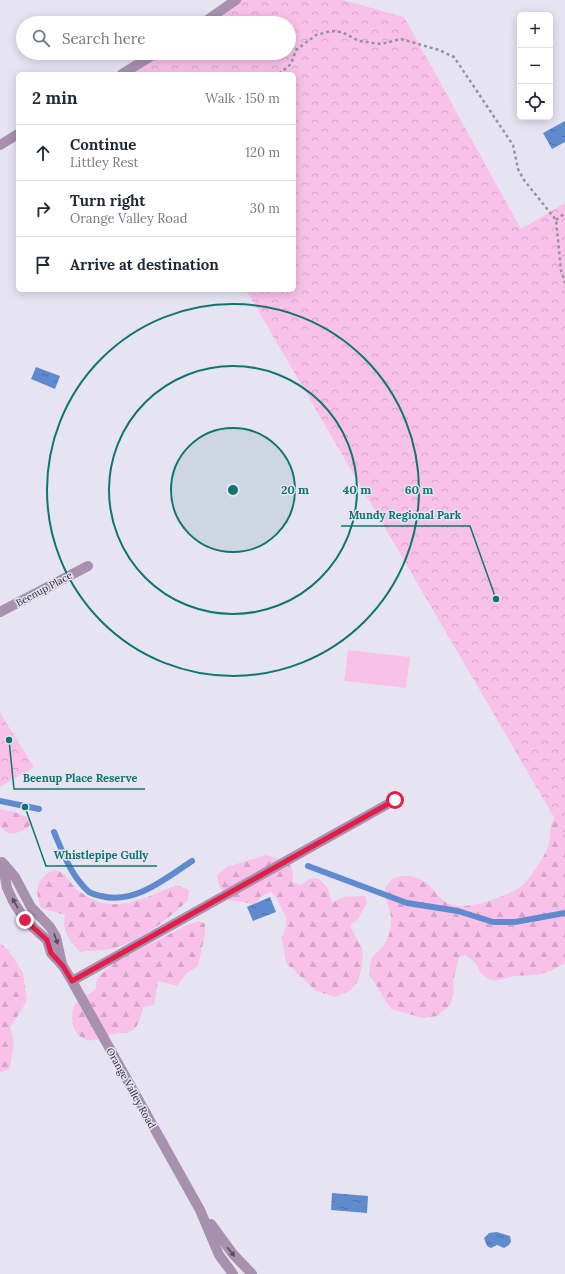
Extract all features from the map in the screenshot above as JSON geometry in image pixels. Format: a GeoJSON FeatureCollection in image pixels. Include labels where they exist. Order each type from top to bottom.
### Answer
{"type":"FeatureCollection","features":[{"type":"Feature","properties":{"kind":"street"},"geometry":{"type":"LineString","coordinates":[[213,16],[236,0]]}},
{"type":"Feature","properties":{"kind":"street"},"geometry":{"type":"LineString","coordinates":[[125,72],[145,60]]}},
{"type":"Feature","properties":{"kind":"street"},"geometry":{"type":"LineString","coordinates":[[0,145],[16,135]]}},
{"type":"Feature","properties":{"kind":"street","name":"Beenup Place"},"geometry":{"type":"LineString","coordinates":[[0,612],[88,566]]}},
{"type":"Feature","properties":{"kind":"street"},"geometry":{"type":"LineString","coordinates":[[72,981],[395,800]]}},
{"type":"Feature","properties":{"kind":"street","name":"Orange Valley Road"},"geometry":{"type":"LineString","coordinates":[[1,860],[15,877],[31,907],[50,927],[56,937],[63,966],[200,1210],[220,1255],[233,1274]]}},
{"type":"Feature","properties":{"kind":"street","name":"Orange Valley Road"},"geometry":{"type":"LineString","coordinates":[[200,1210],[233,1254],[252,1274]]}},
{"type":"Feature","properties":{"kind":"path"},"geometry":{"type":"LineString","coordinates":[[296,50],[316,35],[331,31],[342,32],[359,41],[381,44],[401,39],[439,50],[454,57],[510,138],[518,169],[524,180],[556,220],[561,270],[565,283]]}},
{"type":"Feature","properties":{"kind":"path"},"geometry":{"type":"LineString","coordinates":[[281,72],[291,64],[292,60]]}},
{"type":"Feature","properties":{"kind":"path"},"geometry":{"type":"LineString","coordinates":[[556,220],[565,213]]}},
{"type":"Feature","properties":{"kind":"green space"},"geometry":{"type":"Polygon","coordinates":[[[236,0],[343,0],[404,17],[521,229],[565,203],[565,836],[247,292],[296,292],[296,72],[125,72],[145,60],[296,60],[296,16],[213,16],[236,0]]]}},
{"type":"Feature","properties":{"kind":"green space"},"geometry":{"type":"Polygon","coordinates":[[[565,311],[565,963],[542,974],[515,976],[500,980],[492,980],[482,974],[470,958],[465,955],[459,957],[453,982],[454,992],[450,1005],[437,1016],[423,1018],[391,1009],[369,974],[372,958],[384,945],[390,929],[391,917],[385,896],[387,885],[396,877],[415,877],[428,884],[446,902],[452,905],[460,906],[479,904],[509,893],[523,885],[533,873],[548,847],[551,825],[554,818],[565,311]]]}},
{"type":"Feature","properties":{"kind":"green space"},"geometry":{"type":"Polygon","coordinates":[[[348,650],[410,657],[406,688],[344,681],[348,650]]]}},
{"type":"Feature","properties":{"kind":"green space"},"geometry":{"type":"Polygon","coordinates":[[[0,713],[34,767],[0,787],[0,713]]]}},
{"type":"Feature","properties":{"kind":"green space"},"geometry":{"type":"Polygon","coordinates":[[[0,809],[21,814],[32,822],[25,829],[9,834],[0,827],[0,809]]]}},
{"type":"Feature","properties":{"kind":"green space"},"geometry":{"type":"Polygon","coordinates":[[[266,855],[283,860],[290,864],[293,874],[293,882],[301,885],[309,879],[318,878],[327,887],[332,902],[345,897],[365,896],[367,903],[358,919],[350,926],[363,950],[362,966],[358,981],[351,990],[336,997],[316,991],[286,963],[282,938],[286,926],[286,917],[276,897],[271,892],[262,896],[254,904],[229,900],[222,891],[219,886],[217,875],[227,867],[266,855]]]}},
{"type":"Feature","properties":{"kind":"green space"},"geometry":{"type":"Polygon","coordinates":[[[54,870],[63,873],[79,891],[91,899],[103,903],[127,903],[151,896],[176,885],[189,890],[188,900],[172,915],[142,936],[111,949],[80,952],[67,935],[64,926],[65,915],[41,908],[39,902],[37,890],[38,885],[43,877],[54,870]]]}},
{"type":"Feature","properties":{"kind":"green space"},"geometry":{"type":"Polygon","coordinates":[[[199,921],[205,924],[205,934],[198,966],[187,973],[177,986],[158,981],[154,1005],[144,1007],[139,1023],[134,1030],[93,1040],[82,1038],[78,1034],[73,1024],[72,1013],[76,1003],[96,988],[96,982],[99,976],[115,962],[187,925],[199,921]]]}},
{"type":"Feature","properties":{"kind":"green space"},"geometry":{"type":"Polygon","coordinates":[[[0,943],[9,951],[23,973],[27,1000],[10,1027],[14,1042],[10,1068],[0,1073],[0,943]]]}},
{"type":"Feature","properties":{"kind":"water"},"geometry":{"type":"Polygon","coordinates":[[[565,121],[565,142],[552,149],[543,133],[565,121]]]}},
{"type":"Feature","properties":{"kind":"water"},"geometry":{"type":"Polygon","coordinates":[[[36,367],[60,376],[55,389],[31,379],[36,367]]]}},
{"type":"Feature","properties":{"kind":"water"},"geometry":{"type":"Polygon","coordinates":[[[270,897],[276,912],[253,921],[247,907],[270,897]]]}},
{"type":"Feature","properties":{"kind":"water"},"geometry":{"type":"Polygon","coordinates":[[[332,1193],[368,1196],[367,1213],[331,1210],[332,1193]]]}},
{"type":"Feature","properties":{"kind":"water"},"geometry":{"type":"Polygon","coordinates":[[[497,1232],[510,1236],[511,1241],[509,1245],[504,1248],[497,1245],[491,1248],[487,1246],[484,1238],[489,1233],[497,1232]]]}},
{"type":"Feature","properties":{"kind":"waterway"},"geometry":{"type":"LineString","coordinates":[[0,801],[39,809]]}},
{"type":"Feature","properties":{"kind":"waterway"},"geometry":{"type":"LineString","coordinates":[[54,832],[64,856],[77,879],[89,892],[101,896],[113,898],[137,894],[149,889],[192,861]]}},
{"type":"Feature","properties":{"kind":"waterway"},"geometry":{"type":"LineString","coordinates":[[308,866],[407,903],[458,911],[493,922],[515,922],[565,913]]}},
{"type":"Feature","properties":{"kind":"place","name":"Mundy Regional Park"},"geometry":{"type":"Point","coordinates":[496,599]}},
{"type":"Feature","properties":{"kind":"place","name":"Beenup Place Reserve"},"geometry":{"type":"Point","coordinates":[9,740]}},
{"type":"Feature","properties":{"kind":"place","name":"Whistlepipe Gully"},"geometry":{"type":"Point","coordinates":[25,807]}},
{"type":"Feature","properties":{"kind":"route"},"geometry":{"type":"LineString","coordinates":[[25,920],[47,940],[51,953],[63,966],[72,981],[395,800]]}}]}
